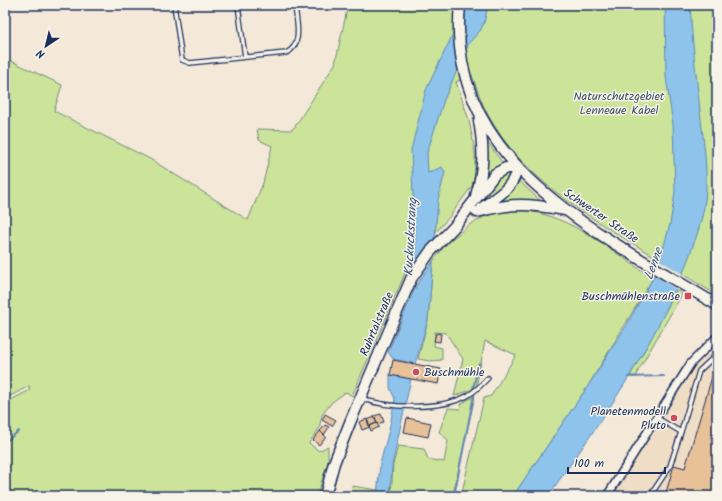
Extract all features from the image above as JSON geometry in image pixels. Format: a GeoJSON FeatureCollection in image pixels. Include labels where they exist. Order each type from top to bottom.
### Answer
{"type":"FeatureCollection","features":[{"type":"Feature","properties":{"kind":"main road"},"geometry":{"type":"LineString","coordinates":[[459,7],[460,40],[463,66],[476,109],[484,152],[482,171],[475,200]]}},
{"type":"Feature","properties":{"kind":"main road","name":"Schwerter Straße"},"geometry":{"type":"LineString","coordinates":[[476,109],[491,135],[516,168],[537,187],[608,238],[717,305]]}},
{"type":"Feature","properties":{"kind":"main road","name":"Ruhrtalstraße"},"geometry":{"type":"LineString","coordinates":[[325,496],[334,463],[360,397],[412,279],[430,252],[444,236],[511,185],[515,178],[516,168],[506,168],[498,172],[454,227]]}},
{"type":"Feature","properties":{"kind":"main road"},"geometry":{"type":"LineString","coordinates":[[477,212],[506,204],[521,203],[567,210]]}},
{"type":"Feature","properties":{"kind":"street"},"geometry":{"type":"LineString","coordinates":[[607,496],[691,363],[717,338]]}},
{"type":"Feature","properties":{"kind":"lane"},"geometry":{"type":"LineString","coordinates":[[174,5],[180,51],[182,60],[185,62],[234,59],[286,53],[291,50],[297,39],[295,5]]}},
{"type":"Feature","properties":{"kind":"lane"},"geometry":{"type":"LineString","coordinates":[[238,5],[245,57]]}},
{"type":"Feature","properties":{"kind":"lane"},"geometry":{"type":"LineString","coordinates":[[650,496],[670,466],[699,371],[717,354]]}},
{"type":"Feature","properties":{"kind":"lane"},"geometry":{"type":"LineString","coordinates":[[360,397],[370,401],[407,406],[433,405],[452,402],[471,393],[488,378]]}},
{"type":"Feature","properties":{"kind":"lane"},"geometry":{"type":"LineString","coordinates":[[656,417],[680,432]]}},
{"type":"Feature","properties":{"kind":"shaded area"},"geometry":{"type":"Polygon","coordinates":[[[717,347],[717,496],[611,496],[687,375],[695,365],[717,347]]]}},
{"type":"Feature","properties":{"kind":"green space","name":"Naturschutzgebiet Lenneaue Kabel"},"geometry":{"type":"Polygon","coordinates":[[[348,5],[717,5],[717,295],[682,274],[684,269],[661,255],[660,260],[587,215],[541,180],[503,139],[488,115],[472,75],[456,82],[469,120],[475,152],[475,175],[472,186],[450,216],[410,262],[352,396],[346,392],[332,402],[322,415],[319,429],[309,443],[319,451],[328,446],[328,461],[317,496],[5,496],[5,403],[30,390],[29,386],[5,399],[5,58],[62,85],[54,111],[150,159],[248,220],[263,183],[272,146],[259,140],[257,129],[291,130],[294,128],[335,64],[348,5]]]}},
{"type":"Feature","properties":{"kind":"green space"},"geometry":{"type":"Polygon","coordinates":[[[486,140],[504,165],[485,183],[486,140]]]}},
{"type":"Feature","properties":{"kind":"green space"},"geometry":{"type":"Polygon","coordinates":[[[510,172],[511,180],[474,208],[501,173],[510,172]]]}},
{"type":"Feature","properties":{"kind":"green space"},"geometry":{"type":"Polygon","coordinates":[[[519,181],[543,203],[493,203],[518,182],[519,181]]]}},
{"type":"Feature","properties":{"kind":"green space"},"geometry":{"type":"Polygon","coordinates":[[[522,210],[558,219],[575,227],[607,246],[653,278],[588,386],[513,496],[461,496],[484,398],[491,396],[516,355],[485,341],[476,388],[454,396],[463,359],[446,333],[435,332],[434,346],[442,348],[442,360],[430,361],[418,359],[428,320],[433,261],[447,243],[469,225],[486,216],[504,211],[522,210]]]}},
{"type":"Feature","properties":{"kind":"green space"},"geometry":{"type":"Polygon","coordinates":[[[677,290],[682,294],[638,371],[637,376],[630,376],[677,290]]]}},
{"type":"Feature","properties":{"kind":"green space"},"geometry":{"type":"Polygon","coordinates":[[[475,396],[453,494],[447,496],[391,496],[393,465],[398,446],[424,449],[428,459],[444,462],[448,440],[439,432],[448,408],[460,409],[462,403],[475,396]]]}},
{"type":"Feature","properties":{"kind":"green space"},"geometry":{"type":"Polygon","coordinates":[[[352,486],[378,490],[377,496],[343,496],[344,494],[353,495],[352,486]]]}},
{"type":"Feature","properties":{"kind":"water"},"geometry":{"type":"Polygon","coordinates":[[[467,5],[488,5],[484,23],[480,31],[469,43],[444,100],[427,153],[428,173],[442,167],[445,172],[438,200],[435,237],[416,263],[411,150],[426,90],[467,5]]]}},
{"type":"Feature","properties":{"kind":"water"},"geometry":{"type":"Polygon","coordinates":[[[665,5],[690,5],[706,172],[704,209],[699,228],[686,265],[658,326],[642,356],[587,441],[548,496],[513,496],[588,386],[626,326],[653,278],[661,256],[670,224],[675,192],[673,125],[666,77],[665,5]]]}},
{"type":"Feature","properties":{"kind":"water"},"geometry":{"type":"Polygon","coordinates":[[[433,261],[428,320],[415,364],[393,359],[388,352],[416,286],[433,261]]]}},
{"type":"Feature","properties":{"kind":"water"},"geometry":{"type":"Polygon","coordinates":[[[390,375],[411,379],[392,465],[390,496],[377,496],[380,464],[395,399],[390,388],[390,375]]]}},
{"type":"Feature","properties":{"kind":"pier"},"geometry":{"type":"Polygon","coordinates":[[[658,259],[684,275],[679,291],[652,274],[658,259]]]}},
{"type":"Feature","properties":{"kind":"building"},"geometry":{"type":"Polygon","coordinates":[[[436,333],[441,334],[440,342],[434,341],[436,333]]]}},
{"type":"Feature","properties":{"kind":"building","name":"Buschmühle"},"geometry":{"type":"Polygon","coordinates":[[[393,360],[441,369],[438,384],[390,375],[393,360]]]}},
{"type":"Feature","properties":{"kind":"building"},"geometry":{"type":"Polygon","coordinates":[[[717,360],[717,496],[665,496],[674,465],[685,468],[717,360]]]}},
{"type":"Feature","properties":{"kind":"building"},"geometry":{"type":"Polygon","coordinates":[[[325,414],[336,420],[332,426],[322,420],[325,414]]]}},
{"type":"Feature","properties":{"kind":"building"},"geometry":{"type":"Polygon","coordinates":[[[381,414],[384,422],[377,424],[374,416],[381,414]]]}},
{"type":"Feature","properties":{"kind":"building"},"geometry":{"type":"Polygon","coordinates":[[[375,417],[377,423],[369,426],[367,420],[375,417]]]}},
{"type":"Feature","properties":{"kind":"building"},"geometry":{"type":"Polygon","coordinates":[[[407,418],[431,423],[428,437],[404,432],[407,418]]]}},
{"type":"Feature","properties":{"kind":"building"},"geometry":{"type":"Polygon","coordinates":[[[367,419],[370,427],[362,430],[359,422],[367,419]]]}},
{"type":"Feature","properties":{"kind":"building"},"geometry":{"type":"Polygon","coordinates":[[[377,423],[379,427],[371,431],[369,426],[377,423]]]}},
{"type":"Feature","properties":{"kind":"building"},"geometry":{"type":"Polygon","coordinates":[[[325,425],[329,427],[324,435],[320,431],[325,425]]]}},
{"type":"Feature","properties":{"kind":"building"},"geometry":{"type":"Polygon","coordinates":[[[320,431],[326,437],[319,445],[313,440],[320,431]]]}},
{"type":"Feature","properties":{"kind":"waterway"},"geometry":{"type":"LineString","coordinates":[[473,389],[479,363]]}},
{"type":"Feature","properties":{"kind":"waterway"},"geometry":{"type":"LineString","coordinates":[[628,377],[664,376]]}},
{"type":"Feature","properties":{"kind":"waterway"},"geometry":{"type":"LineString","coordinates":[[454,496],[474,395]]}},
{"type":"Feature","properties":{"kind":"waterway"},"geometry":{"type":"LineString","coordinates":[[5,442],[19,431]]}},
{"type":"Feature","properties":{"kind":"place","name":"Buschmühlenstraße"},"geometry":{"type":"Point","coordinates":[688,296]}},
{"type":"Feature","properties":{"kind":"place","name":"Buschmühle"},"geometry":{"type":"Point","coordinates":[416,372]}},
{"type":"Feature","properties":{"kind":"place","name":"Planetenmodell Pluto"},"geometry":{"type":"Point","coordinates":[674,418]}},
{"type":"Feature","properties":{"kind":"water label","name":"Kuckuckstrang"},"geometry":{"type":"Point","coordinates":[411,237]}},
{"type":"Feature","properties":{"kind":"water label","name":"Lenne"},"geometry":{"type":"Point","coordinates":[654,264]}}]}
